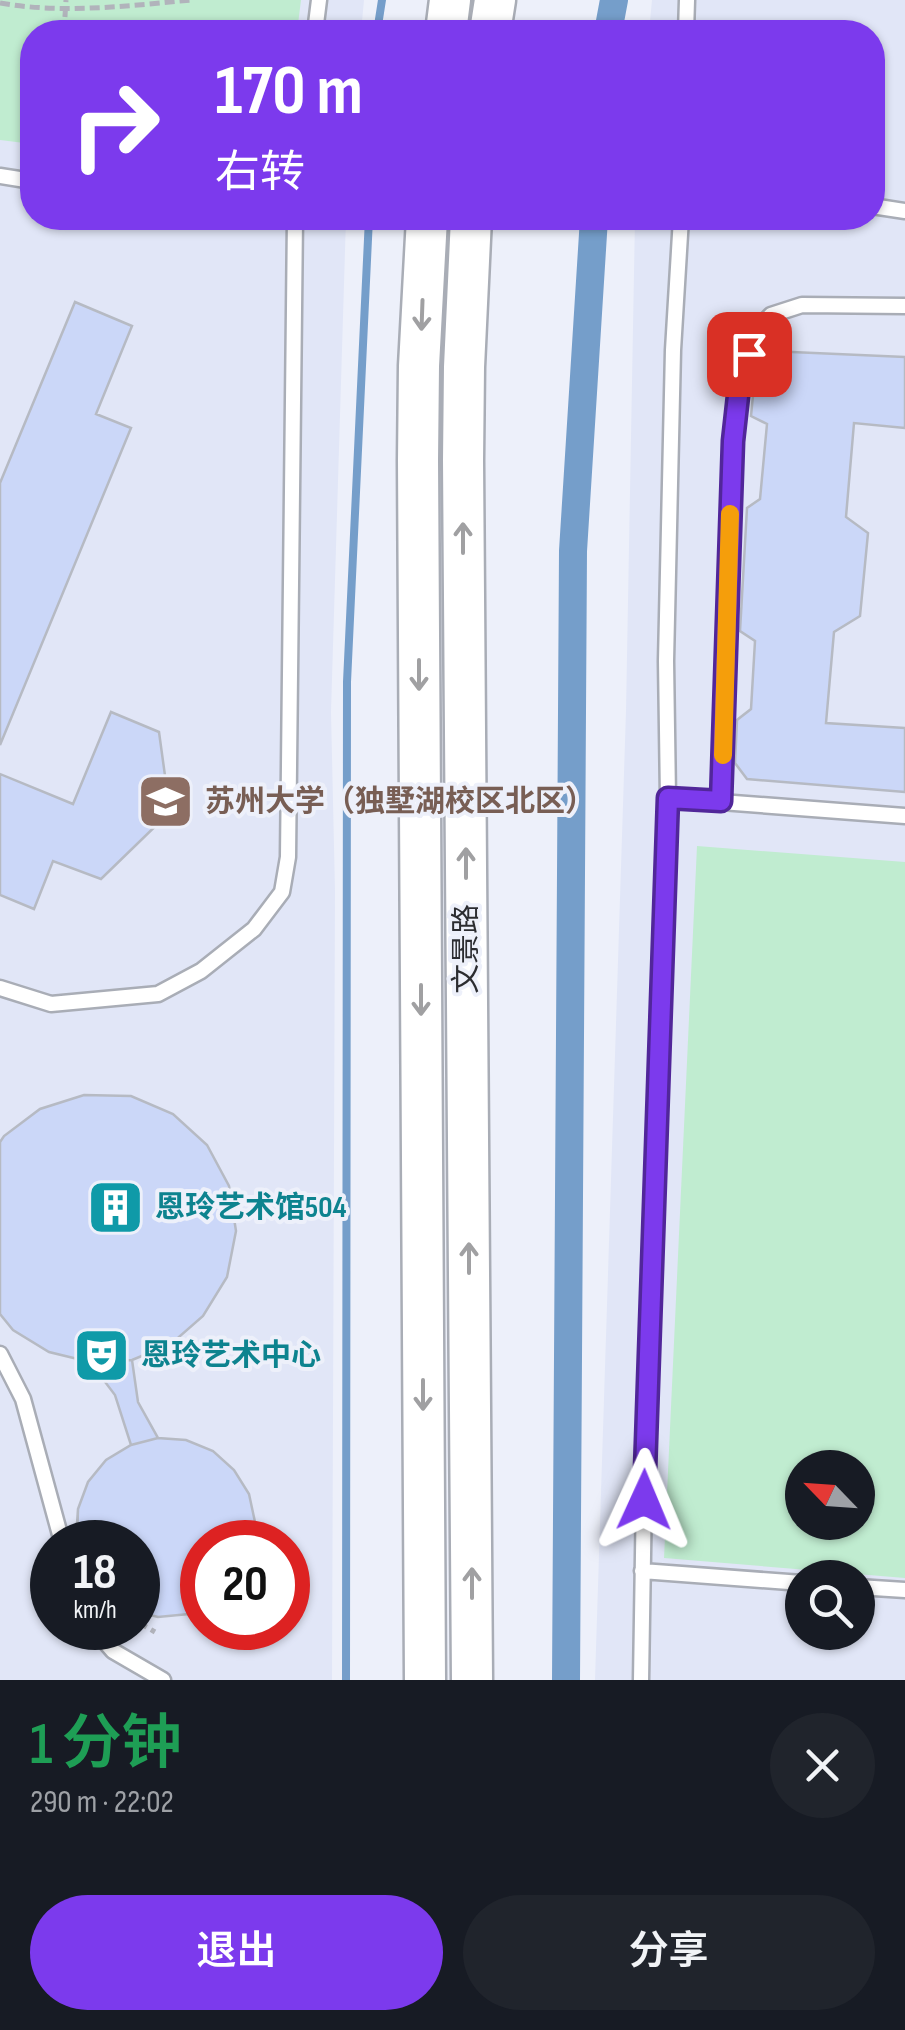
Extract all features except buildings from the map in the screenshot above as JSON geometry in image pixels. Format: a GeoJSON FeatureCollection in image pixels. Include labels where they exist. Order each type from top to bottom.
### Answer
{"type":"FeatureCollection","features":[{"type":"Feature","properties":{"kind":"main road","name":"文景路"},"geometry":{"type":"LineString","coordinates":[[425,1680],[418,460],[426,230]]}},
{"type":"Feature","properties":{"kind":"main road","name":"文景路"},"geometry":{"type":"LineString","coordinates":[[471,230],[463,460],[472,1680]]}},
{"type":"Feature","properties":{"kind":"lane"},"geometry":{"type":"LineString","coordinates":[[0,988],[51,1004],[158,994],[202,971],[254,930],[282,892],[288,856],[295,230]]}},
{"type":"Feature","properties":{"kind":"lane"},"geometry":{"type":"LineString","coordinates":[[641,1680],[644,1429],[668,798],[666,661],[680,230]]}},
{"type":"Feature","properties":{"kind":"lane"},"geometry":{"type":"LineString","coordinates":[[721,801],[733,441],[740,378],[758,330],[771,315],[802,305],[905,306]]}},
{"type":"Feature","properties":{"kind":"lane"},"geometry":{"type":"LineString","coordinates":[[668,798],[905,816]]}},
{"type":"Feature","properties":{"kind":"lane"},"geometry":{"type":"LineString","coordinates":[[0,1354],[24,1400],[56,1520]]}},
{"type":"Feature","properties":{"kind":"lane"},"geometry":{"type":"LineString","coordinates":[[642,1570],[785,1582]]}},
{"type":"Feature","properties":{"kind":"lane"},"geometry":{"type":"LineString","coordinates":[[875,1588],[905,1590]]}},
{"type":"Feature","properties":{"kind":"lane"},"geometry":{"type":"LineString","coordinates":[[113,1650],[163,1680]]}},
{"type":"Feature","properties":{"kind":"path"},"geometry":{"type":"LineString","coordinates":[[0,3],[32,9],[66,4],[142,5],[191,0]]}},
{"type":"Feature","properties":{"kind":"shaded area","name":"苏州大学（独墅湖校区北区）"},"geometry":{"type":"Polygon","coordinates":[[[0,0],[364,0],[362,20],[20,20],[20,230],[346,230],[331,712],[335,891],[332,1680],[0,1680],[0,0]]]}},
{"type":"Feature","properties":{"kind":"shaded area"},"geometry":{"type":"Polygon","coordinates":[[[652,0],[905,0],[905,1680],[595,1680],[626,711],[635,230],[885,230],[885,20],[650,20],[652,0]]]}},
{"type":"Feature","properties":{"kind":"green space"},"geometry":{"type":"Polygon","coordinates":[[[0,0],[301,0],[298,20],[20,20],[20,142],[0,140],[0,0]]]}},
{"type":"Feature","properties":{"kind":"green space"},"geometry":{"type":"Polygon","coordinates":[[[697,846],[905,862],[905,1578],[875,1576],[875,1560],[785,1560],[785,1568],[664,1558],[697,846]]]}},
{"type":"Feature","properties":{"kind":"waterway"},"geometry":{"type":"LineString","coordinates":[[379,20],[382,0]]}},
{"type":"Feature","properties":{"kind":"waterway"},"geometry":{"type":"LineString","coordinates":[[610,20],[614,0]]}},
{"type":"Feature","properties":{"kind":"waterway"},"geometry":{"type":"LineString","coordinates":[[346,1680],[347,682],[368,230]]}},
{"type":"Feature","properties":{"kind":"waterway"},"geometry":{"type":"LineString","coordinates":[[566,1680],[573,551],[593,230]]}},
{"type":"Feature","properties":{"kind":"slow traffic"},"geometry":{"type":"LineString","coordinates":[[723,755],[730,514]]}},
{"type":"Feature","properties":{"kind":"place","name":"苏州大学（独墅湖校区北区）"},"geometry":{"type":"Point","coordinates":[166,802]}},
{"type":"Feature","properties":{"kind":"place","name":"恩玲艺术馆504"},"geometry":{"type":"Point","coordinates":[116,1208]}},
{"type":"Feature","properties":{"kind":"place","name":"恩玲艺术中心"},"geometry":{"type":"Point","coordinates":[102,1356]}},
{"type":"Feature","properties":{"kind":"route"},"geometry":{"type":"LineString","coordinates":[[644,1500],[668,798],[721,801],[733,441],[740,378],[749,354]]}}]}
